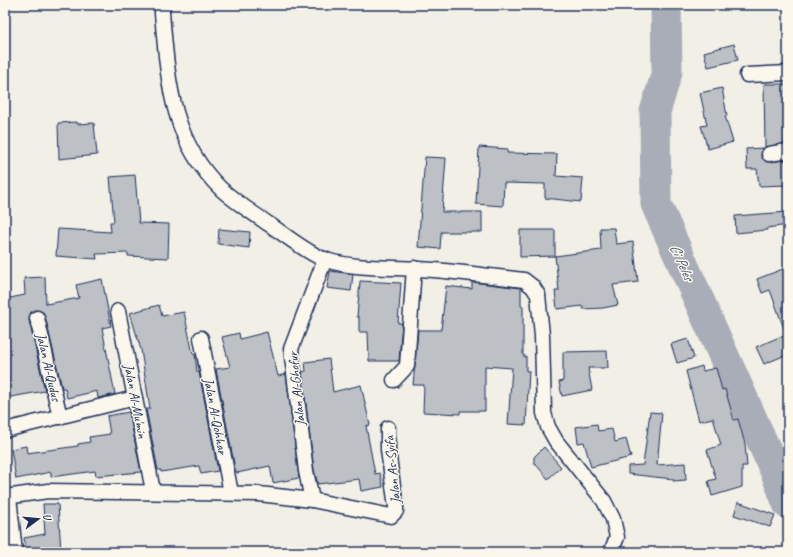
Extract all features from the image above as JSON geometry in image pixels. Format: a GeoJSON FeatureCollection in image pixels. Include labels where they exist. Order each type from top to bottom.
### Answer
{"type":"FeatureCollection","features":[{"type":"Feature","properties":{"kind":"street"},"geometry":{"type":"LineString","coordinates":[[163,5],[162,13],[170,93],[177,121],[187,143],[203,170],[222,190],[291,239],[325,259],[349,265],[453,271],[524,280],[533,286],[538,295],[542,335],[544,413],[548,427],[556,441],[604,501],[613,519],[617,537],[611,552]]}},
{"type":"Feature","properties":{"kind":"street"},"geometry":{"type":"LineString","coordinates":[[747,75],[788,73]]}},
{"type":"Feature","properties":{"kind":"street"},"geometry":{"type":"LineString","coordinates":[[769,154],[788,151]]}},
{"type":"Feature","properties":{"kind":"street","name":"Jalan Al-Ghofur"},"geometry":{"type":"LineString","coordinates":[[312,500],[306,471],[291,349],[294,337],[325,259]]}},
{"type":"Feature","properties":{"kind":"street"},"geometry":{"type":"LineString","coordinates":[[394,380],[406,366],[414,268]]}},
{"type":"Feature","properties":{"kind":"street","name":"Jalan Al-Mu'min"},"geometry":{"type":"LineString","coordinates":[[118,311],[153,491]]}},
{"type":"Feature","properties":{"kind":"street","name":"Jalan Al-Qudus"},"geometry":{"type":"LineString","coordinates":[[37,318],[60,417]]}},
{"type":"Feature","properties":{"kind":"street","name":"Jalan Al-Qohhar"},"geometry":{"type":"LineString","coordinates":[[201,338],[231,493]]}},
{"type":"Feature","properties":{"kind":"street"},"geometry":{"type":"LineString","coordinates":[[5,430],[136,398]]}},
{"type":"Feature","properties":{"kind":"street","name":"Jalan As-Syifa"},"geometry":{"type":"LineString","coordinates":[[312,500],[391,516],[396,511],[388,450],[388,428]]}},
{"type":"Feature","properties":{"kind":"street"},"geometry":{"type":"LineString","coordinates":[[15,552],[7,497],[48,491],[153,491],[259,494],[312,500]]}},
{"type":"Feature","properties":{"kind":"building"},"geometry":{"type":"Polygon","coordinates":[[[734,44],[738,60],[708,67],[704,52],[734,44]]]}},
{"type":"Feature","properties":{"kind":"building"},"geometry":{"type":"Polygon","coordinates":[[[764,84],[788,84],[788,143],[765,147],[764,84]]]}},
{"type":"Feature","properties":{"kind":"building"},"geometry":{"type":"Polygon","coordinates":[[[722,88],[727,116],[725,116],[733,142],[708,149],[701,126],[707,125],[700,93],[722,88]]]}},
{"type":"Feature","properties":{"kind":"building"},"geometry":{"type":"Polygon","coordinates":[[[77,122],[77,124],[94,123],[97,155],[59,159],[58,123],[77,122]]]}},
{"type":"Feature","properties":{"kind":"building"},"geometry":{"type":"Polygon","coordinates":[[[479,147],[508,149],[507,153],[557,154],[556,176],[583,178],[581,202],[545,198],[545,184],[504,183],[503,206],[476,204],[479,147]]]}},
{"type":"Feature","properties":{"kind":"building"},"geometry":{"type":"Polygon","coordinates":[[[763,148],[761,156],[766,162],[788,160],[788,185],[759,186],[757,169],[747,169],[746,149],[763,148]]]}},
{"type":"Feature","properties":{"kind":"building"},"geometry":{"type":"Polygon","coordinates":[[[425,157],[446,158],[442,212],[482,212],[482,232],[441,232],[440,249],[418,247],[425,157]]]}},
{"type":"Feature","properties":{"kind":"building"},"geometry":{"type":"Polygon","coordinates":[[[135,175],[139,223],[169,224],[168,258],[128,256],[128,253],[96,254],[97,259],[56,256],[58,229],[111,232],[110,222],[114,222],[110,177],[135,175]]]}},
{"type":"Feature","properties":{"kind":"building"},"geometry":{"type":"Polygon","coordinates":[[[788,212],[788,225],[767,228],[767,230],[736,233],[735,216],[788,212]]]}},
{"type":"Feature","properties":{"kind":"building"},"geometry":{"type":"Polygon","coordinates":[[[600,228],[614,228],[616,244],[633,242],[638,282],[613,285],[618,305],[603,308],[583,309],[583,306],[557,309],[555,291],[559,291],[555,256],[601,250],[600,228]]]}},
{"type":"Feature","properties":{"kind":"building"},"geometry":{"type":"Polygon","coordinates":[[[219,229],[250,232],[249,248],[218,244],[219,229]]]}},
{"type":"Feature","properties":{"kind":"building"},"geometry":{"type":"Polygon","coordinates":[[[520,230],[555,230],[555,256],[520,257],[520,230]]]}},
{"type":"Feature","properties":{"kind":"building"},"geometry":{"type":"Polygon","coordinates":[[[788,267],[788,334],[786,334],[770,290],[762,293],[757,279],[788,267]]]}},
{"type":"Feature","properties":{"kind":"building"},"geometry":{"type":"Polygon","coordinates":[[[330,271],[353,274],[351,291],[327,288],[330,271]]]}},
{"type":"Feature","properties":{"kind":"building"},"geometry":{"type":"Polygon","coordinates":[[[45,277],[46,304],[79,298],[76,285],[102,279],[111,326],[102,328],[115,394],[98,398],[97,391],[67,398],[65,388],[62,388],[45,316],[43,312],[35,310],[31,312],[29,320],[45,391],[5,398],[5,299],[25,295],[24,278],[45,277]]]}},
{"type":"Feature","properties":{"kind":"building"},"geometry":{"type":"Polygon","coordinates":[[[360,281],[401,283],[398,323],[402,323],[399,361],[369,361],[368,332],[359,332],[359,317],[357,317],[360,281]]]}},
{"type":"Feature","properties":{"kind":"building"},"geometry":{"type":"Polygon","coordinates":[[[472,282],[521,288],[521,306],[523,306],[523,356],[526,356],[526,371],[529,371],[526,425],[508,424],[512,368],[485,366],[485,411],[460,411],[460,414],[423,412],[424,385],[413,385],[418,330],[441,330],[446,286],[472,289],[472,282]]]}},
{"type":"Feature","properties":{"kind":"building"},"geometry":{"type":"Polygon","coordinates":[[[159,305],[162,316],[184,312],[193,354],[195,354],[197,372],[199,372],[218,471],[201,474],[199,466],[161,472],[161,470],[158,470],[146,409],[150,409],[141,350],[130,313],[159,305]]]}},
{"type":"Feature","properties":{"kind":"building"},"geometry":{"type":"Polygon","coordinates":[[[267,332],[278,376],[286,374],[299,478],[273,483],[270,466],[237,473],[235,469],[216,369],[230,367],[222,337],[239,333],[240,339],[267,332]]]}},
{"type":"Feature","properties":{"kind":"building"},"geometry":{"type":"Polygon","coordinates":[[[782,336],[788,349],[788,354],[764,364],[756,347],[782,336]]]}},
{"type":"Feature","properties":{"kind":"building"},"geometry":{"type":"Polygon","coordinates":[[[688,339],[694,358],[677,363],[671,344],[688,339]]]}},
{"type":"Feature","properties":{"kind":"building"},"geometry":{"type":"Polygon","coordinates":[[[607,351],[608,368],[588,368],[592,390],[562,396],[559,382],[563,381],[563,352],[607,351]]]}},
{"type":"Feature","properties":{"kind":"building"},"geometry":{"type":"Polygon","coordinates":[[[329,359],[333,392],[361,385],[370,425],[366,426],[375,474],[380,473],[383,487],[361,491],[359,479],[318,484],[314,470],[302,372],[306,371],[305,362],[329,359]]]}},
{"type":"Feature","properties":{"kind":"building"},"geometry":{"type":"Polygon","coordinates":[[[702,366],[703,371],[716,368],[722,390],[725,389],[734,420],[738,419],[745,444],[747,466],[742,466],[742,487],[712,496],[708,481],[716,479],[707,450],[721,445],[713,418],[699,421],[686,371],[702,366]]]}},
{"type":"Feature","properties":{"kind":"building"},"geometry":{"type":"Polygon","coordinates":[[[129,412],[141,472],[96,476],[95,471],[51,477],[51,472],[16,479],[11,449],[26,446],[27,453],[78,446],[78,444],[90,442],[89,437],[110,434],[107,416],[129,412]]]}},
{"type":"Feature","properties":{"kind":"building"},"geometry":{"type":"Polygon","coordinates":[[[650,412],[662,413],[657,465],[685,463],[686,480],[673,481],[673,479],[628,474],[628,466],[643,465],[650,412]]]}},
{"type":"Feature","properties":{"kind":"building"},"geometry":{"type":"Polygon","coordinates":[[[597,424],[598,431],[612,429],[615,442],[626,439],[631,457],[591,467],[584,442],[578,443],[576,427],[597,424]]]}},
{"type":"Feature","properties":{"kind":"building"},"geometry":{"type":"Polygon","coordinates":[[[544,447],[561,467],[548,479],[534,462],[534,457],[544,447]]]}},
{"type":"Feature","properties":{"kind":"building"},"geometry":{"type":"Polygon","coordinates":[[[738,502],[775,515],[770,527],[734,515],[738,502]]]}},
{"type":"Feature","properties":{"kind":"building"},"geometry":{"type":"Polygon","coordinates":[[[43,504],[58,504],[61,552],[26,552],[24,538],[45,534],[43,504]]]}},
{"type":"Feature","properties":{"kind":"waterway","name":"Ci Peles"},"geometry":{"type":"LineString","coordinates":[[666,5],[667,72],[655,112],[656,204],[777,475],[788,504]]}}]}
